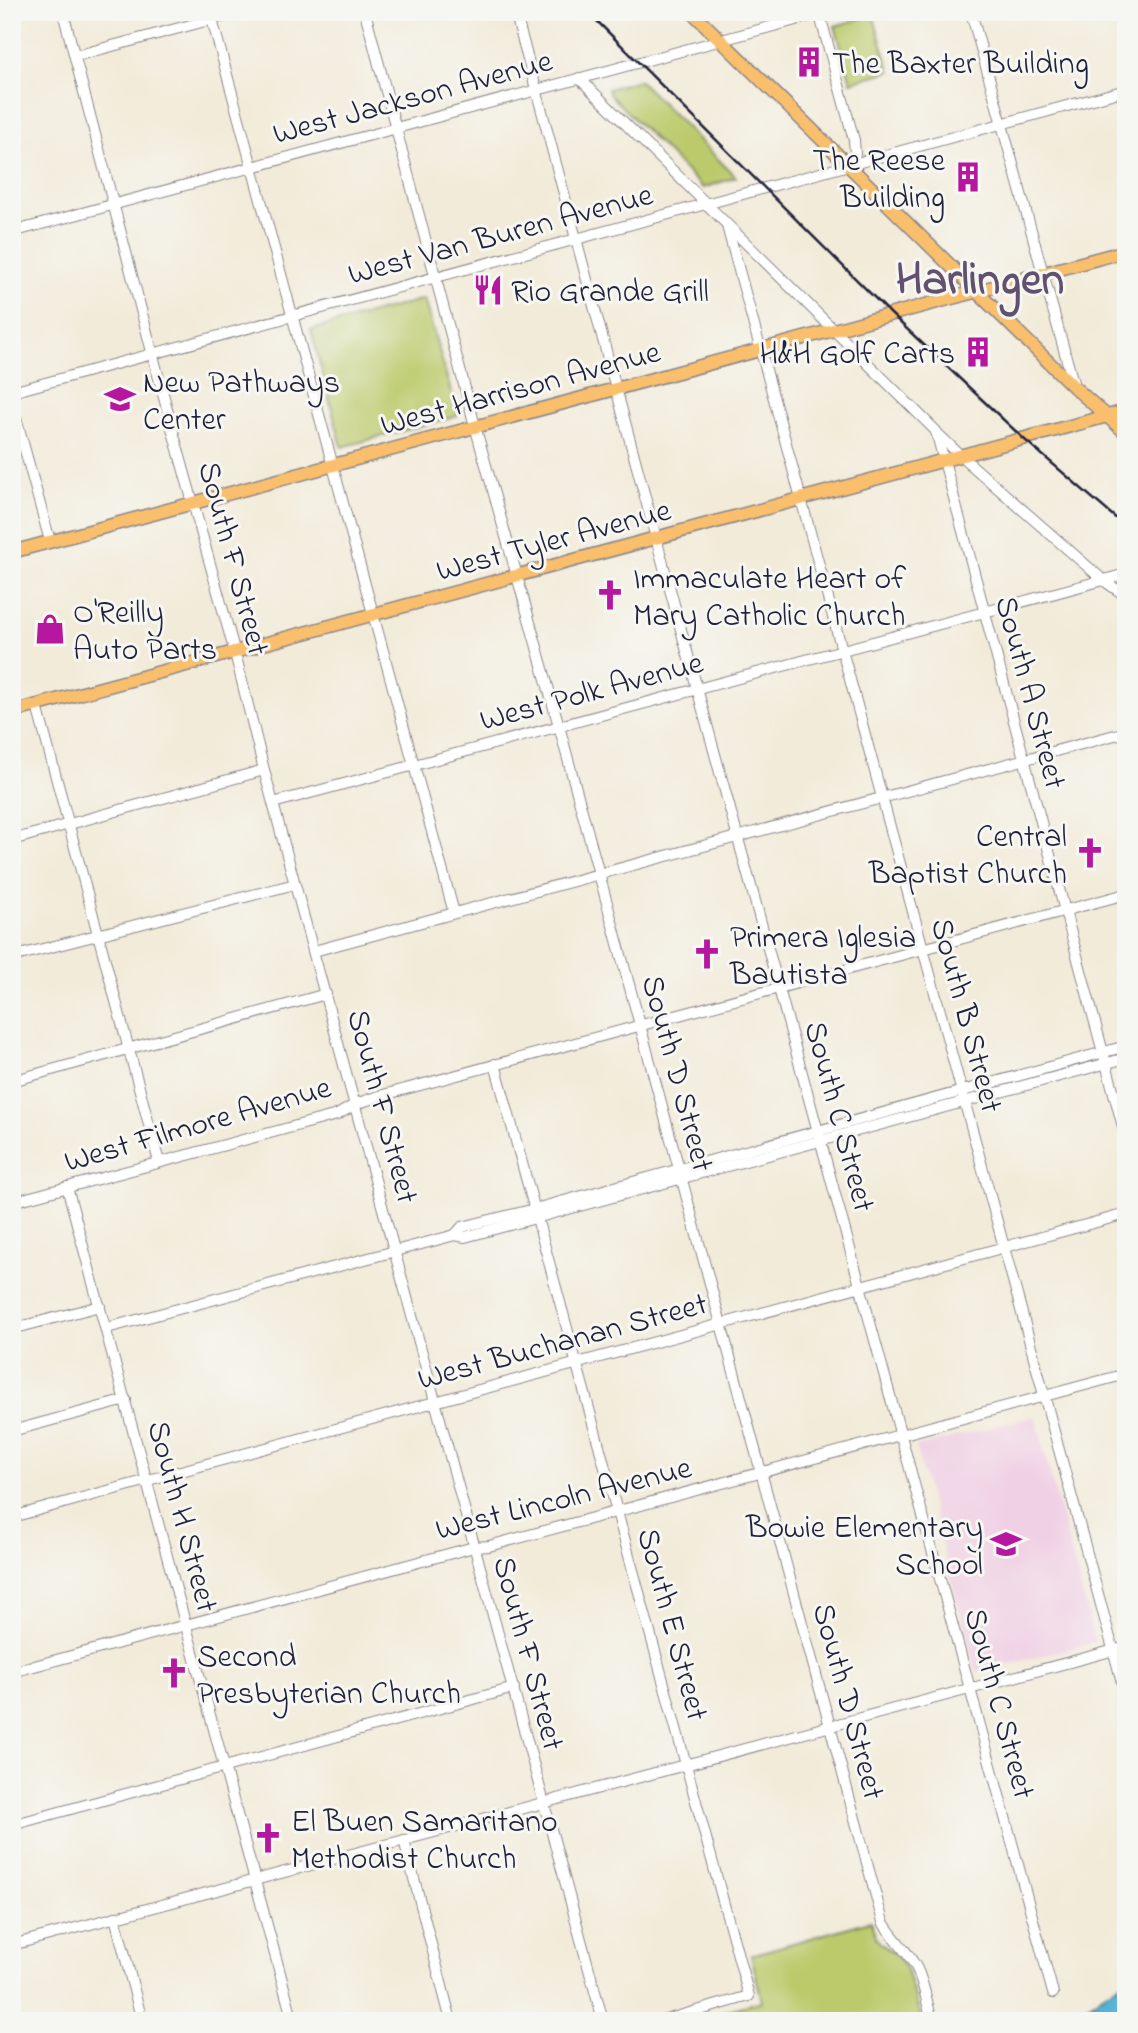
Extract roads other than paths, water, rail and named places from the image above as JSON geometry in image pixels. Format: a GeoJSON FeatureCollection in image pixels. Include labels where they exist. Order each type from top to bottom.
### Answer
{"type":"FeatureCollection","features":[{"type":"Feature","properties":{"kind":"main road"},"geometry":{"type":"LineString","coordinates":[[692,12],[1074,387],[1126,433]]}},
{"type":"Feature","properties":{"kind":"main road","name":"West Harrison Avenue"},"geometry":{"type":"LineString","coordinates":[[12,552],[1126,251]]}},
{"type":"Feature","properties":{"kind":"main road","name":"West Tyler Avenue"},"geometry":{"type":"LineString","coordinates":[[12,712],[1126,411]]}},
{"type":"Feature","properties":{"kind":"street","name":"South F Street"},"geometry":{"type":"LineString","coordinates":[[64,12],[264,771],[603,2021]]}},
{"type":"Feature","properties":{"kind":"street"},"geometry":{"type":"LineString","coordinates":[[75,56],[211,16],[239,12]]}},
{"type":"Feature","properties":{"kind":"street","name":"South D Street"},"geometry":{"type":"LineString","coordinates":[[365,12],[475,426],[559,726],[883,1922],[918,1970],[932,2021]]}},
{"type":"Feature","properties":{"kind":"street","name":"South C Street"},"geometry":{"type":"LineString","coordinates":[[512,12],[517,19],[859,1287],[1053,1993]]}},
{"type":"Feature","properties":{"kind":"street"},"geometry":{"type":"LineString","coordinates":[[971,12],[1074,387]]}},
{"type":"Feature","properties":{"kind":"street"},"geometry":{"type":"LineString","coordinates":[[1124,12],[1126,20]]}},
{"type":"Feature","properties":{"kind":"street"},"geometry":{"type":"LineString","coordinates":[[821,13],[854,140],[855,153],[850,166]]}},
{"type":"Feature","properties":{"kind":"street","name":"West Jackson Avenue"},"geometry":{"type":"LineString","coordinates":[[12,232],[821,13]]}},
{"type":"Feature","properties":{"kind":"street"},"geometry":{"type":"LineString","coordinates":[[211,16],[454,913]]}},
{"type":"Feature","properties":{"kind":"street"},"geometry":{"type":"LineString","coordinates":[[579,78],[961,456],[1126,596]]}},
{"type":"Feature","properties":{"kind":"street","name":"West Van Buren Avenue"},"geometry":{"type":"LineString","coordinates":[[12,392],[1126,90]]}},
{"type":"Feature","properties":{"kind":"street","name":"South B Street"},"geometry":{"type":"LineString","coordinates":[[727,226],[1126,1697]]}},
{"type":"Feature","properties":{"kind":"street"},"geometry":{"type":"LineString","coordinates":[[12,403],[50,541]]}},
{"type":"Feature","properties":{"kind":"street","name":"South A Street"},"geometry":{"type":"LineString","coordinates":[[936,431],[1126,1138]]}},
{"type":"Feature","properties":{"kind":"street","name":"West Polk Avenue"},"geometry":{"type":"LineString","coordinates":[[273,803],[1126,574]]}},
{"type":"Feature","properties":{"kind":"street"},"geometry":{"type":"LineString","coordinates":[[37,706],[159,1162]]}},
{"type":"Feature","properties":{"kind":"street"},"geometry":{"type":"LineString","coordinates":[[314,951],[1126,732]]}},
{"type":"Feature","properties":{"kind":"street"},"geometry":{"type":"LineString","coordinates":[[12,840],[264,771]]}},
{"type":"Feature","properties":{"kind":"street"},"geometry":{"type":"LineString","coordinates":[[12,957],[295,884]]}},
{"type":"Feature","properties":{"kind":"street","name":"West Filmore Avenue"},"geometry":{"type":"LineString","coordinates":[[12,1202],[337,1115],[356,1104],[495,1064],[1126,894]]}},
{"type":"Feature","properties":{"kind":"street"},"geometry":{"type":"LineString","coordinates":[[12,1081],[326,994]]}},
{"type":"Feature","properties":{"kind":"street"},"geometry":{"type":"LineString","coordinates":[[107,1328],[455,1235],[465,1237],[536,1213],[1104,1058],[1126,1046]]}},
{"type":"Feature","properties":{"kind":"street"},"geometry":{"type":"LineString","coordinates":[[1104,1058],[1126,1058]]}},
{"type":"Feature","properties":{"kind":"street","name":"South E Street"},"geometry":{"type":"LineString","coordinates":[[495,1064],[748,1996],[662,2021]]}},
{"type":"Feature","properties":{"kind":"street","name":"South H Street"},"geometry":{"type":"LineString","coordinates":[[67,1187],[293,2021]]}},
{"type":"Feature","properties":{"kind":"street","name":"West Buchanan Street"},"geometry":{"type":"LineString","coordinates":[[12,1517],[1126,1214]]}},
{"type":"Feature","properties":{"kind":"street"},"geometry":{"type":"LineString","coordinates":[[12,1329],[100,1306]]}},
{"type":"Feature","properties":{"kind":"street","name":"West Lincoln Avenue"},"geometry":{"type":"LineString","coordinates":[[12,1672],[474,1547],[489,1546],[616,1513],[1126,1374]]}},
{"type":"Feature","properties":{"kind":"street"},"geometry":{"type":"LineString","coordinates":[[12,1431],[126,1400]]}},
{"type":"Feature","properties":{"kind":"street"},"geometry":{"type":"LineString","coordinates":[[12,1945],[1126,1647]]}},
{"type":"Feature","properties":{"kind":"street"},"geometry":{"type":"LineString","coordinates":[[12,1825],[514,1688]]}},
{"type":"Feature","properties":{"kind":"street"},"geometry":{"type":"LineString","coordinates":[[404,1840],[451,2021]]}},
{"type":"Feature","properties":{"kind":"street"},"geometry":{"type":"LineString","coordinates":[[115,1917],[142,2021]]}},
{"type":"Feature","properties":{"kind":"water"},"geometry":{"type":"Polygon","coordinates":[[[1126,1979],[1126,2005],[1103,2021],[1065,2021],[1126,1979]]]}},
{"type":"Feature","properties":{"kind":"railway"},"geometry":{"type":"LineString","coordinates":[[588,12],[891,314],[1025,440],[1126,527]]}},
{"type":"Feature","properties":{"kind":"place","name":"The Baxter Building"},"geometry":{"type":"Point","coordinates":[809,62]}},
{"type":"Feature","properties":{"kind":"place","name":"The Reese Building"},"geometry":{"type":"Point","coordinates":[968,177]}},
{"type":"Feature","properties":{"kind":"place","name":"Rio Grande Grill"},"geometry":{"type":"Point","coordinates":[488,290]}},
{"type":"Feature","properties":{"kind":"place","name":"H&H Golf Carts"},"geometry":{"type":"Point","coordinates":[978,352]}},
{"type":"Feature","properties":{"kind":"place","name":"New Pathways Center"},"geometry":{"type":"Point","coordinates":[120,399]}},
{"type":"Feature","properties":{"kind":"place","name":"Immaculate Heart of Mary Catholic Church"},"geometry":{"type":"Point","coordinates":[610,595]}},
{"type":"Feature","properties":{"kind":"place","name":"O'Reilly Auto Parts"},"geometry":{"type":"Point","coordinates":[50,629]}},
{"type":"Feature","properties":{"kind":"place","name":"Central Baptist Church"},"geometry":{"type":"Point","coordinates":[1090,853]}},
{"type":"Feature","properties":{"kind":"place","name":"Primera Iglesia Bautista"},"geometry":{"type":"Point","coordinates":[707,954]}},
{"type":"Feature","properties":{"kind":"place","name":"Bowie Elementary School"},"geometry":{"type":"Point","coordinates":[1006,1544]}},
{"type":"Feature","properties":{"kind":"place","name":"Second Presbyterian Church"},"geometry":{"type":"Point","coordinates":[174,1673]}},
{"type":"Feature","properties":{"kind":"place","name":"El Buen Samaritano Methodist Church"},"geometry":{"type":"Point","coordinates":[268,1838]}},
{"type":"Feature","properties":{"kind":"district","name":"Harlingen"},"geometry":{"type":"Point","coordinates":[980,277]}}]}
